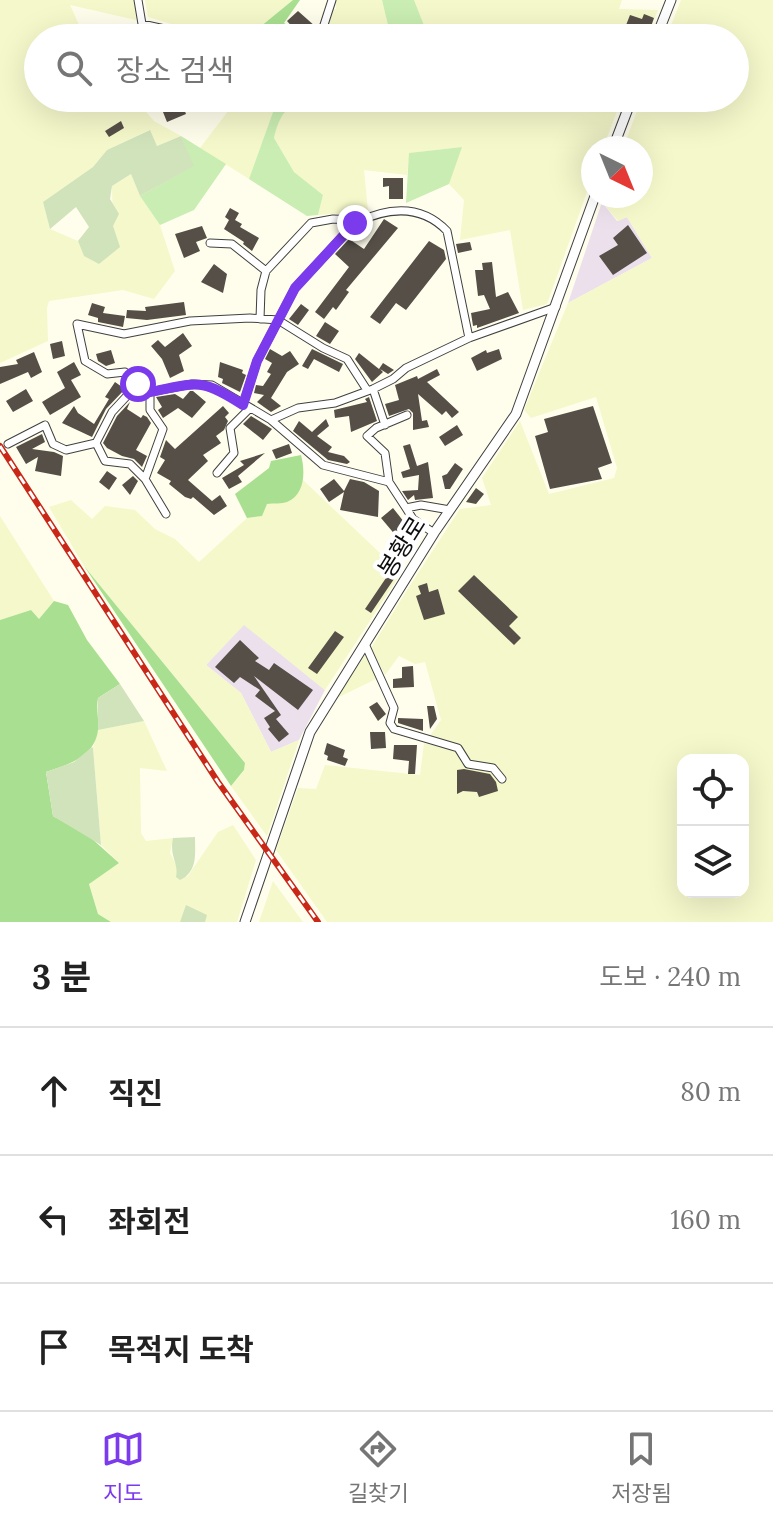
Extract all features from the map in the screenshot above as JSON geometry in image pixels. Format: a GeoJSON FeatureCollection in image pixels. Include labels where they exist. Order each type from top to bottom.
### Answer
{"type":"FeatureCollection","features":[{"type":"Feature","properties":{"kind":"street"},"geometry":{"type":"LineString","coordinates":[[138,0],[142,24]]}},
{"type":"Feature","properties":{"kind":"street"},"geometry":{"type":"LineString","coordinates":[[324,24],[332,0]]}},
{"type":"Feature","properties":{"kind":"street"},"geometry":{"type":"LineString","coordinates":[[662,24],[671,0]]}},
{"type":"Feature","properties":{"kind":"street"},"geometry":{"type":"LineString","coordinates":[[618,136],[627,112]]}},
{"type":"Feature","properties":{"kind":"street","name":"봉황로"},"geometry":{"type":"LineString","coordinates":[[245,922],[310,732],[434,533],[516,414],[591,208]]}},
{"type":"Feature","properties":{"kind":"street"},"geometry":{"type":"LineString","coordinates":[[217,473],[234,453],[230,428],[246,406],[257,361],[295,288],[355,223],[395,211],[412,210],[437,220],[447,231],[469,338]]}},
{"type":"Feature","properties":{"kind":"street"},"geometry":{"type":"LineString","coordinates":[[260,319],[261,290],[266,271],[311,223],[333,219],[362,220]]}},
{"type":"Feature","properties":{"kind":"street"},"geometry":{"type":"LineString","coordinates":[[210,243],[232,244],[266,271]]}},
{"type":"Feature","properties":{"kind":"street"},"geometry":{"type":"LineString","coordinates":[[271,420],[298,408],[335,403],[393,379],[406,368],[469,338],[556,307]]}},
{"type":"Feature","properties":{"kind":"street"},"geometry":{"type":"LineString","coordinates":[[385,425],[370,389],[347,359],[278,320],[190,321],[124,334],[77,324],[85,361],[107,374],[125,372],[150,392],[192,384],[212,385],[271,420],[323,465],[389,482]]}},
{"type":"Feature","properties":{"kind":"street"},"geometry":{"type":"LineString","coordinates":[[8,444],[45,425],[53,444],[66,450],[96,443],[112,412],[138,384]]}},
{"type":"Feature","properties":{"kind":"street"},"geometry":{"type":"LineString","coordinates":[[145,479],[163,429],[150,410],[150,392]]}},
{"type":"Feature","properties":{"kind":"street"},"geometry":{"type":"LineString","coordinates":[[407,415],[376,428],[367,436],[385,453],[389,482],[413,519],[434,533]]}},
{"type":"Feature","properties":{"kind":"street"},"geometry":{"type":"LineString","coordinates":[[96,443],[105,461],[130,464],[145,479],[166,514]]}},
{"type":"Feature","properties":{"kind":"street"},"geometry":{"type":"LineString","coordinates":[[406,508],[421,505],[450,510]]}},
{"type":"Feature","properties":{"kind":"street"},"geometry":{"type":"LineString","coordinates":[[365,644],[394,708],[390,723],[394,729],[458,748],[468,764],[493,768],[502,779]]}},
{"type":"Feature","properties":{"kind":"shaded area"},"geometry":{"type":"Polygon","coordinates":[[[600,208],[607,208],[617,221],[627,217],[652,258],[568,303],[600,208]]]}},
{"type":"Feature","properties":{"kind":"shaded area"},"geometry":{"type":"Polygon","coordinates":[[[244,624],[325,690],[299,740],[271,752],[241,693],[206,665],[244,624]]]}},
{"type":"Feature","properties":{"kind":"green space"},"geometry":{"type":"Polygon","coordinates":[[[0,0],[135,0],[136,20],[70,5],[79,24],[24,24],[24,112],[146,112],[154,121],[181,136],[157,146],[149,130],[107,150],[93,167],[43,202],[50,229],[78,241],[84,256],[113,226],[112,186],[131,174],[140,196],[160,225],[175,271],[154,299],[123,290],[49,301],[48,341],[0,363],[0,0]]]}},
{"type":"Feature","properties":{"kind":"green space"},"geometry":{"type":"Polygon","coordinates":[[[145,0],[293,0],[264,24],[171,24],[148,17],[145,0]]]}},
{"type":"Feature","properties":{"kind":"green space"},"geometry":{"type":"Polygon","coordinates":[[[293,0],[300,0],[286,24],[264,24],[293,0]]]}},
{"type":"Feature","properties":{"kind":"green space"},"geometry":{"type":"Polygon","coordinates":[[[336,0],[382,0],[388,24],[320,24],[323,11],[336,9],[336,0]]]}},
{"type":"Feature","properties":{"kind":"green space"},"geometry":{"type":"Polygon","coordinates":[[[382,0],[414,0],[423,24],[388,24],[382,0]]]}},
{"type":"Feature","properties":{"kind":"green space"},"geometry":{"type":"Polygon","coordinates":[[[414,0],[622,0],[619,9],[658,10],[652,24],[423,24],[414,0]]]}},
{"type":"Feature","properties":{"kind":"green space"},"geometry":{"type":"Polygon","coordinates":[[[681,0],[773,0],[773,922],[327,922],[276,850],[298,788],[316,789],[325,765],[420,775],[424,743],[455,751],[460,747],[429,737],[441,720],[425,662],[415,664],[399,656],[385,675],[371,648],[407,590],[460,509],[491,505],[482,478],[520,421],[549,494],[614,478],[617,468],[596,397],[531,418],[524,410],[568,303],[652,258],[627,217],[618,221],[607,208],[653,208],[653,136],[628,136],[637,112],[749,112],[749,24],[672,24],[681,0]]]}},
{"type":"Feature","properties":{"kind":"green space"},"geometry":{"type":"Polygon","coordinates":[[[227,112],[273,112],[249,179],[200,148],[227,112]]]}},
{"type":"Feature","properties":{"kind":"green space"},"geometry":{"type":"Polygon","coordinates":[[[273,112],[285,112],[274,138],[294,172],[323,195],[318,215],[307,216],[249,179],[273,112]]]}},
{"type":"Feature","properties":{"kind":"green space"},"geometry":{"type":"Polygon","coordinates":[[[284,112],[617,112],[608,136],[581,136],[581,208],[547,304],[523,310],[510,230],[460,240],[464,200],[449,184],[461,147],[410,153],[407,175],[364,170],[368,211],[318,215],[323,195],[294,172],[274,138],[278,120],[284,112]]]}},
{"type":"Feature","properties":{"kind":"green space"},"geometry":{"type":"Polygon","coordinates":[[[150,130],[157,146],[181,136],[194,166],[140,196],[131,174],[112,186],[110,199],[119,214],[113,226],[120,247],[99,264],[84,256],[78,241],[89,227],[76,207],[50,229],[43,202],[93,167],[107,150],[150,130]]]}},
{"type":"Feature","properties":{"kind":"green space"},"geometry":{"type":"Polygon","coordinates":[[[181,136],[226,164],[194,210],[160,225],[140,196],[193,166],[181,136]]]}},
{"type":"Feature","properties":{"kind":"green space"},"geometry":{"type":"Polygon","coordinates":[[[462,147],[449,184],[406,203],[409,153],[462,147]]]}},
{"type":"Feature","properties":{"kind":"green space"},"geometry":{"type":"Polygon","coordinates":[[[301,455],[303,474],[298,493],[287,502],[267,504],[262,516],[247,518],[235,494],[269,468],[271,461],[301,455]]]}},
{"type":"Feature","properties":{"kind":"green space"},"geometry":{"type":"Polygon","coordinates":[[[303,480],[401,573],[325,690],[244,625],[206,665],[241,693],[271,752],[299,740],[267,836],[231,786],[244,771],[245,763],[84,566],[49,507],[71,500],[92,519],[105,506],[135,510],[155,529],[175,539],[199,562],[247,518],[261,516],[267,504],[299,492],[303,480]]]}},
{"type":"Feature","properties":{"kind":"green space"},"geometry":{"type":"Polygon","coordinates":[[[0,516],[54,601],[39,619],[31,610],[0,620],[0,516]]]}},
{"type":"Feature","properties":{"kind":"green space"},"geometry":{"type":"Polygon","coordinates":[[[84,566],[245,763],[244,770],[231,786],[84,566]]]}},
{"type":"Feature","properties":{"kind":"green space"},"geometry":{"type":"Polygon","coordinates":[[[54,601],[68,605],[87,640],[120,684],[98,698],[98,730],[92,747],[79,758],[46,772],[53,816],[90,837],[119,863],[89,884],[98,914],[111,922],[0,922],[0,620],[31,610],[39,619],[54,601]]]}},
{"type":"Feature","properties":{"kind":"green space"},"geometry":{"type":"Polygon","coordinates":[[[365,655],[378,678],[337,698],[365,655]]]}},
{"type":"Feature","properties":{"kind":"green space"},"geometry":{"type":"Polygon","coordinates":[[[120,684],[144,721],[98,730],[98,698],[120,684]]]}},
{"type":"Feature","properties":{"kind":"green space"},"geometry":{"type":"Polygon","coordinates":[[[144,721],[167,771],[140,768],[141,833],[146,841],[173,838],[170,853],[187,877],[218,832],[233,825],[256,860],[237,922],[111,922],[98,914],[89,883],[119,863],[101,845],[93,748],[98,730],[144,721]]]}},
{"type":"Feature","properties":{"kind":"green space"},"geometry":{"type":"Polygon","coordinates":[[[92,747],[101,845],[53,816],[46,772],[74,762],[92,747]]]}},
{"type":"Feature","properties":{"kind":"green space"},"geometry":{"type":"Polygon","coordinates":[[[195,837],[193,867],[180,880],[176,877],[173,838],[195,837]]]}},
{"type":"Feature","properties":{"kind":"green space"},"geometry":{"type":"Polygon","coordinates":[[[273,881],[303,922],[259,922],[273,881]]]}},
{"type":"Feature","properties":{"kind":"green space"},"geometry":{"type":"Polygon","coordinates":[[[186,905],[207,915],[205,922],[180,922],[186,905]]]}},
{"type":"Feature","properties":{"kind":"building"},"geometry":{"type":"Polygon","coordinates":[[[298,11],[313,24],[290,24],[287,21],[298,11]]]}},
{"type":"Feature","properties":{"kind":"building"},"geometry":{"type":"Polygon","coordinates":[[[644,14],[654,18],[652,24],[626,24],[630,15],[642,19],[644,14]]]}},
{"type":"Feature","properties":{"kind":"building"},"geometry":{"type":"Polygon","coordinates":[[[163,112],[185,112],[186,114],[167,122],[163,112]]]}},
{"type":"Feature","properties":{"kind":"building"},"geometry":{"type":"Polygon","coordinates":[[[121,121],[124,128],[109,137],[105,131],[121,121]]]}},
{"type":"Feature","properties":{"kind":"building"},"geometry":{"type":"Polygon","coordinates":[[[383,178],[403,178],[403,199],[389,199],[389,186],[383,187],[383,178]]]}},
{"type":"Feature","properties":{"kind":"building"},"geometry":{"type":"Polygon","coordinates":[[[230,208],[239,213],[235,220],[242,224],[240,227],[259,238],[252,251],[224,229],[230,208]]]}},
{"type":"Feature","properties":{"kind":"building"},"geometry":{"type":"Polygon","coordinates":[[[384,219],[398,228],[346,290],[349,292],[336,310],[333,307],[324,319],[315,312],[349,267],[335,254],[349,239],[364,249],[384,219]]]}},
{"type":"Feature","properties":{"kind":"building"},"geometry":{"type":"Polygon","coordinates":[[[628,225],[647,253],[613,275],[599,256],[618,245],[613,238],[628,225]]]}},
{"type":"Feature","properties":{"kind":"building"},"geometry":{"type":"Polygon","coordinates":[[[202,226],[207,238],[196,242],[200,251],[184,258],[175,234],[202,226]]]}},
{"type":"Feature","properties":{"kind":"building"},"geometry":{"type":"Polygon","coordinates":[[[429,241],[444,250],[446,259],[406,310],[396,303],[380,324],[370,317],[429,241]]]}},
{"type":"Feature","properties":{"kind":"building"},"geometry":{"type":"Polygon","coordinates":[[[470,242],[472,250],[458,253],[456,244],[470,242]]]}},
{"type":"Feature","properties":{"kind":"building"},"geometry":{"type":"Polygon","coordinates":[[[492,262],[496,297],[508,292],[519,313],[477,328],[477,325],[473,326],[471,313],[490,309],[484,295],[478,296],[475,270],[483,270],[482,263],[492,262]]]}},
{"type":"Feature","properties":{"kind":"building"},"geometry":{"type":"Polygon","coordinates":[[[214,264],[227,274],[223,293],[201,282],[214,264]]]}},
{"type":"Feature","properties":{"kind":"building"},"geometry":{"type":"Polygon","coordinates":[[[184,302],[186,315],[147,320],[126,318],[127,310],[146,311],[145,307],[184,302]]]}},
{"type":"Feature","properties":{"kind":"building"},"geometry":{"type":"Polygon","coordinates":[[[92,303],[105,307],[103,313],[125,316],[123,327],[98,322],[98,318],[88,315],[92,303]]]}},
{"type":"Feature","properties":{"kind":"building"},"geometry":{"type":"Polygon","coordinates":[[[301,304],[309,310],[298,325],[289,319],[301,304]]]}},
{"type":"Feature","properties":{"kind":"building"},"geometry":{"type":"Polygon","coordinates":[[[325,322],[339,331],[330,344],[316,336],[325,322]]]}},
{"type":"Feature","properties":{"kind":"building"},"geometry":{"type":"Polygon","coordinates":[[[183,333],[192,346],[179,355],[184,371],[170,378],[162,359],[151,346],[158,340],[165,347],[183,333]]]}},
{"type":"Feature","properties":{"kind":"building"},"geometry":{"type":"Polygon","coordinates":[[[62,341],[65,356],[53,359],[50,344],[62,341]]]}},
{"type":"Feature","properties":{"kind":"building"},"geometry":{"type":"Polygon","coordinates":[[[270,349],[282,356],[290,351],[299,364],[287,372],[271,398],[281,406],[271,412],[257,402],[264,395],[254,393],[256,385],[263,386],[271,374],[267,372],[272,363],[265,359],[270,349]]]}},
{"type":"Feature","properties":{"kind":"building"},"geometry":{"type":"Polygon","coordinates":[[[312,349],[343,364],[339,372],[314,359],[308,369],[302,366],[312,349]]]}},
{"type":"Feature","properties":{"kind":"building"},"geometry":{"type":"Polygon","coordinates":[[[499,349],[502,359],[477,371],[471,358],[486,350],[487,353],[499,349]]]}},
{"type":"Feature","properties":{"kind":"building"},"geometry":{"type":"Polygon","coordinates":[[[111,350],[115,363],[106,366],[98,361],[96,354],[111,350]]]}},
{"type":"Feature","properties":{"kind":"building"},"geometry":{"type":"Polygon","coordinates":[[[34,352],[42,372],[31,378],[28,372],[0,384],[0,367],[18,364],[16,360],[34,352]]]}},
{"type":"Feature","properties":{"kind":"building"},"geometry":{"type":"Polygon","coordinates":[[[359,353],[379,369],[383,363],[394,370],[388,374],[380,369],[383,372],[372,382],[355,359],[359,353]]]}},
{"type":"Feature","properties":{"kind":"building"},"geometry":{"type":"Polygon","coordinates":[[[74,362],[81,375],[71,380],[81,397],[50,415],[42,402],[65,388],[57,372],[74,362]]]}},
{"type":"Feature","properties":{"kind":"building"},"geometry":{"type":"Polygon","coordinates":[[[220,362],[243,370],[242,373],[246,375],[240,392],[222,383],[223,379],[218,377],[220,362]]]}},
{"type":"Feature","properties":{"kind":"building"},"geometry":{"type":"Polygon","coordinates":[[[437,369],[440,375],[427,382],[459,412],[452,418],[446,411],[442,415],[418,394],[422,421],[427,420],[429,427],[413,430],[413,413],[409,409],[389,416],[385,404],[399,400],[395,385],[417,376],[418,379],[437,369]]]}},
{"type":"Feature","properties":{"kind":"building"},"geometry":{"type":"Polygon","coordinates":[[[115,382],[125,389],[106,409],[92,437],[62,423],[74,406],[78,413],[94,424],[115,382]]]}},
{"type":"Feature","properties":{"kind":"building"},"geometry":{"type":"Polygon","coordinates":[[[26,389],[33,401],[13,412],[6,401],[26,389]]]}},
{"type":"Feature","properties":{"kind":"building"},"geometry":{"type":"Polygon","coordinates":[[[190,391],[206,402],[192,418],[178,408],[163,418],[158,410],[162,407],[156,397],[175,394],[183,399],[190,391]]]}},
{"type":"Feature","properties":{"kind":"building"},"geometry":{"type":"Polygon","coordinates":[[[369,397],[377,421],[351,432],[349,416],[335,418],[334,410],[367,402],[365,399],[369,397]]]}},
{"type":"Feature","properties":{"kind":"building"},"geometry":{"type":"Polygon","coordinates":[[[130,402],[127,409],[141,418],[143,415],[147,417],[151,423],[136,450],[147,456],[142,467],[134,459],[122,456],[103,443],[117,416],[130,402]]]}},
{"type":"Feature","properties":{"kind":"building"},"geometry":{"type":"Polygon","coordinates":[[[223,406],[229,413],[225,417],[228,421],[224,430],[216,436],[221,443],[203,455],[208,461],[188,480],[212,501],[220,495],[227,506],[214,515],[193,497],[185,497],[169,484],[171,481],[157,473],[165,460],[160,457],[166,440],[175,449],[223,406]]]}},
{"type":"Feature","properties":{"kind":"building"},"geometry":{"type":"Polygon","coordinates":[[[593,406],[612,463],[598,468],[602,479],[550,489],[535,436],[548,432],[544,419],[593,406]]]}},
{"type":"Feature","properties":{"kind":"building"},"geometry":{"type":"Polygon","coordinates":[[[251,416],[272,429],[263,440],[243,424],[251,416]]]}},
{"type":"Feature","properties":{"kind":"building"},"geometry":{"type":"Polygon","coordinates":[[[326,419],[329,426],[317,436],[332,447],[328,452],[344,456],[350,462],[347,464],[328,460],[293,431],[299,421],[312,432],[326,419]]]}},
{"type":"Feature","properties":{"kind":"building"},"geometry":{"type":"Polygon","coordinates":[[[457,425],[463,435],[445,446],[439,437],[457,425]]]}},
{"type":"Feature","properties":{"kind":"building"},"geometry":{"type":"Polygon","coordinates":[[[42,434],[45,442],[32,449],[63,456],[61,476],[35,471],[38,457],[26,464],[16,447],[42,434]]]}},
{"type":"Feature","properties":{"kind":"building"},"geometry":{"type":"Polygon","coordinates":[[[289,444],[292,453],[276,459],[272,450],[289,444]]]}},
{"type":"Feature","properties":{"kind":"building"},"geometry":{"type":"Polygon","coordinates":[[[410,444],[417,466],[428,462],[433,498],[415,500],[414,495],[408,500],[402,491],[418,490],[419,475],[403,478],[401,472],[410,469],[403,446],[410,444]]]}},
{"type":"Feature","properties":{"kind":"building"},"geometry":{"type":"Polygon","coordinates":[[[265,453],[238,476],[242,482],[229,489],[222,478],[244,465],[240,461],[265,453]]]}},
{"type":"Feature","properties":{"kind":"building"},"geometry":{"type":"Polygon","coordinates":[[[455,463],[463,469],[450,489],[445,489],[442,476],[455,463]]]}},
{"type":"Feature","properties":{"kind":"building"},"geometry":{"type":"Polygon","coordinates":[[[107,471],[117,478],[109,490],[99,482],[107,471]]]}},
{"type":"Feature","properties":{"kind":"building"},"geometry":{"type":"Polygon","coordinates":[[[133,476],[138,481],[130,495],[122,485],[133,476]]]}},
{"type":"Feature","properties":{"kind":"building"},"geometry":{"type":"Polygon","coordinates":[[[334,479],[344,491],[350,479],[364,482],[379,491],[378,517],[340,510],[344,492],[329,502],[320,489],[334,479]]]}},
{"type":"Feature","properties":{"kind":"building"},"geometry":{"type":"Polygon","coordinates":[[[476,488],[484,494],[476,504],[466,502],[476,488]]]}},
{"type":"Feature","properties":{"kind":"building"},"geometry":{"type":"Polygon","coordinates":[[[393,508],[408,527],[397,537],[381,518],[393,508]]]}},
{"type":"Feature","properties":{"kind":"building"},"geometry":{"type":"Polygon","coordinates":[[[388,575],[394,579],[371,613],[365,609],[388,575]]]}},
{"type":"Feature","properties":{"kind":"building"},"geometry":{"type":"Polygon","coordinates":[[[474,575],[518,617],[509,626],[521,638],[514,645],[458,591],[474,575]]]}},
{"type":"Feature","properties":{"kind":"building"},"geometry":{"type":"Polygon","coordinates":[[[427,583],[429,592],[438,589],[445,614],[424,620],[416,596],[421,594],[418,586],[427,583]]]}},
{"type":"Feature","properties":{"kind":"building"},"geometry":{"type":"Polygon","coordinates":[[[335,631],[344,637],[317,674],[308,668],[335,631]]]}},
{"type":"Feature","properties":{"kind":"building"},"geometry":{"type":"Polygon","coordinates":[[[240,640],[259,658],[255,661],[269,670],[274,663],[313,690],[298,710],[254,676],[281,715],[276,719],[289,734],[279,742],[268,729],[270,727],[264,718],[275,711],[255,696],[260,690],[240,677],[234,683],[215,667],[240,640]]]}},
{"type":"Feature","properties":{"kind":"building"},"geometry":{"type":"Polygon","coordinates":[[[413,666],[414,687],[393,688],[393,679],[402,678],[402,667],[413,666]]]}},
{"type":"Feature","properties":{"kind":"building"},"geometry":{"type":"Polygon","coordinates":[[[377,702],[386,714],[378,721],[369,707],[377,702]]]}},
{"type":"Feature","properties":{"kind":"building"},"geometry":{"type":"Polygon","coordinates":[[[427,706],[434,706],[437,719],[430,729],[427,706]]]}},
{"type":"Feature","properties":{"kind":"building"},"geometry":{"type":"Polygon","coordinates":[[[398,718],[423,719],[423,731],[398,723],[398,718]]]}},
{"type":"Feature","properties":{"kind":"building"},"geometry":{"type":"Polygon","coordinates":[[[370,732],[385,732],[386,748],[371,749],[370,732]]]}},
{"type":"Feature","properties":{"kind":"building"},"geometry":{"type":"Polygon","coordinates":[[[327,743],[345,750],[343,757],[348,759],[345,766],[327,760],[328,756],[324,754],[327,743]]]}},
{"type":"Feature","properties":{"kind":"building"},"geometry":{"type":"Polygon","coordinates":[[[394,745],[417,745],[415,774],[408,774],[409,761],[393,759],[394,745]]]}},
{"type":"Feature","properties":{"kind":"building"},"geometry":{"type":"Polygon","coordinates":[[[457,770],[490,774],[498,791],[479,797],[477,792],[457,794],[457,770]]]}},
{"type":"Feature","properties":{"kind":"railway"},"geometry":{"type":"LineString","coordinates":[[0,446],[218,782],[318,922]]}},
{"type":"Feature","properties":{"kind":"route"},"geometry":{"type":"LineString","coordinates":[[138,384],[150,392],[192,384],[212,385],[243,405],[257,361],[295,288],[355,223]]}}]}
